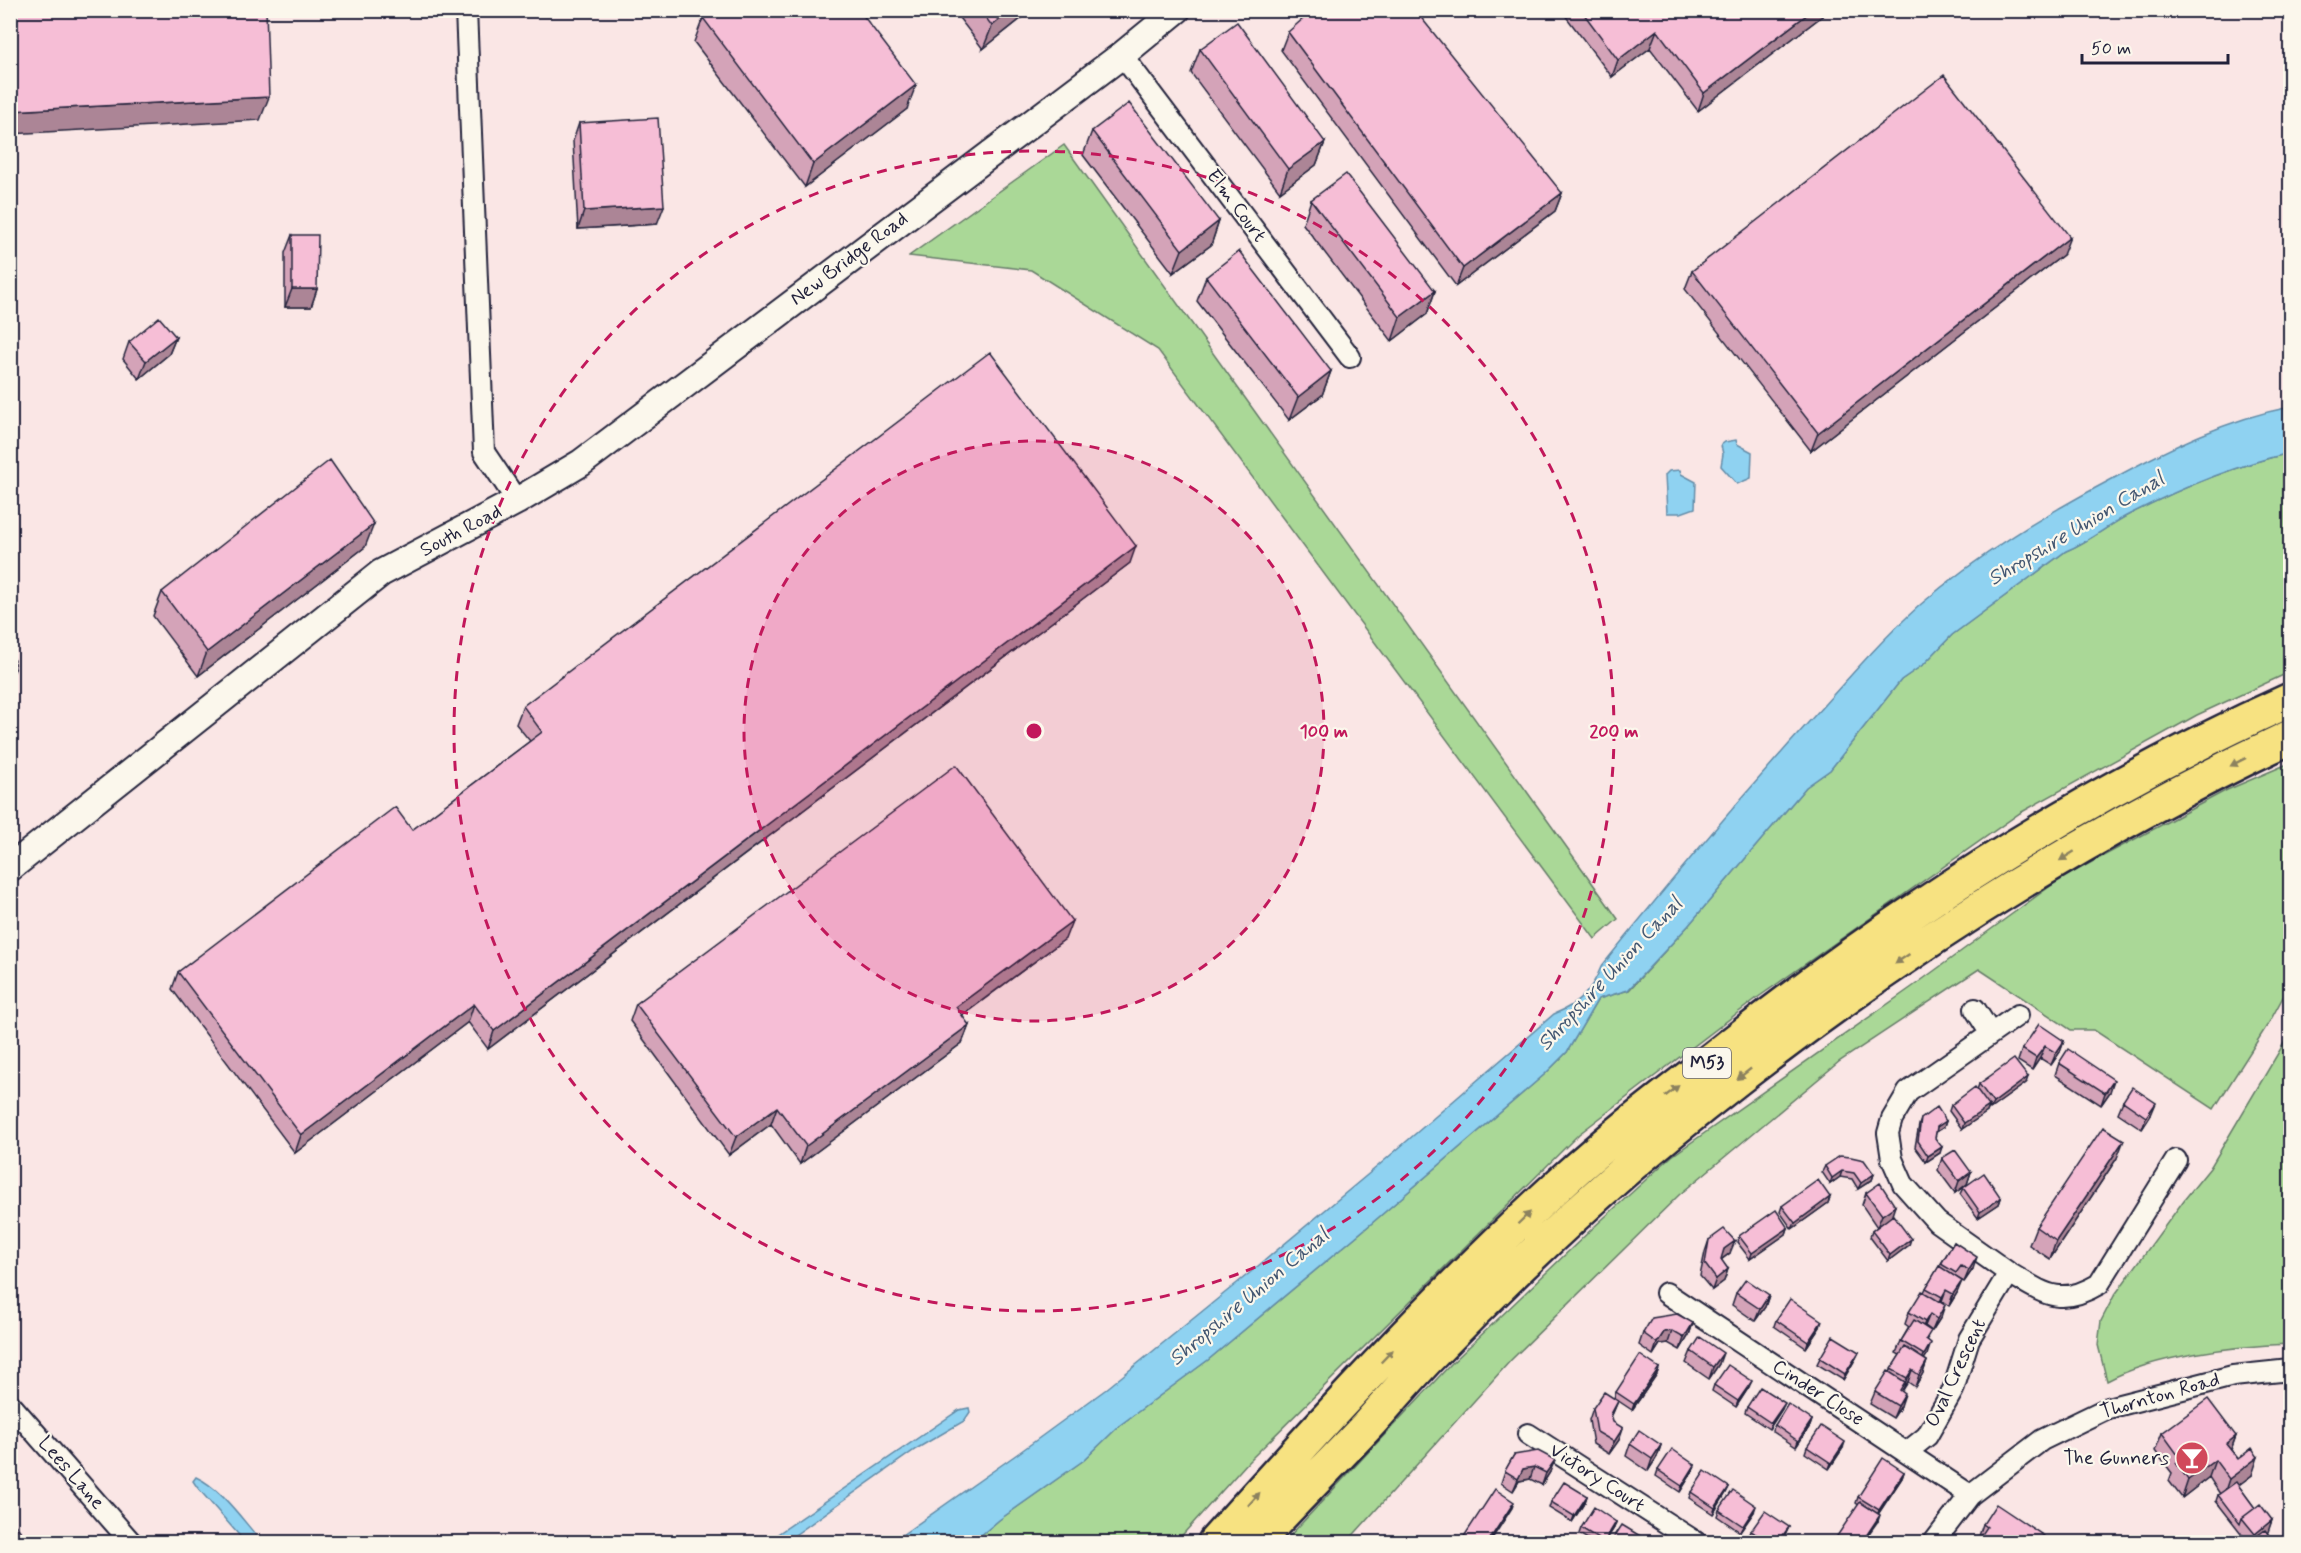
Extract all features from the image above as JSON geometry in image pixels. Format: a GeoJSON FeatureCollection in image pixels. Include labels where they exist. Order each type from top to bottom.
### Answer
{"type":"FeatureCollection","features":[{"type":"Feature","properties":{"kind":"highway","name":"M53"},"geometry":{"type":"LineString","coordinates":[[1215,1542],[1432,1308],[1567,1176],[1763,1018],[1886,930],[1993,862],[2091,803],[2174,758],[2290,700]]}},
{"type":"Feature","properties":{"kind":"highway","name":"M53"},"geometry":{"type":"LineString","coordinates":[[1256,1542],[1426,1360],[1500,1288],[1630,1167],[1784,1043],[1978,908],[2096,838],[2194,784],[2290,737]]}},
{"type":"Feature","properties":{"kind":"street","name":"South Road"},"geometry":{"type":"LineString","coordinates":[[10,868],[381,573],[517,501],[484,452],[466,10]]}},
{"type":"Feature","properties":{"kind":"street","name":"New Bridge Road"},"geometry":{"type":"LineString","coordinates":[[517,501],[581,462],[1122,55],[1177,10]]}},
{"type":"Feature","properties":{"kind":"street","name":"Elm Court"},"geometry":{"type":"LineString","coordinates":[[1122,55],[1350,357]]}},
{"type":"Feature","properties":{"kind":"street"},"geometry":{"type":"LineString","coordinates":[[1975,1009],[1991,1034]]}},
{"type":"Feature","properties":{"kind":"street"},"geometry":{"type":"LineString","coordinates":[[2018,1015],[1908,1092],[1892,1119],[1888,1133],[1892,1159],[1903,1185],[1937,1222],[2009,1273],[2040,1291],[2062,1297],[2080,1295],[2099,1284],[2176,1160]]}},
{"type":"Feature","properties":{"kind":"street","name":"Oval Crescent"},"geometry":{"type":"LineString","coordinates":[[1908,1452],[1927,1436],[1953,1390],[1969,1339],[2009,1273]]}},
{"type":"Feature","properties":{"kind":"street","name":"Cinder Close"},"geometry":{"type":"LineString","coordinates":[[1666,1293],[1970,1495]]}},
{"type":"Feature","properties":{"kind":"street","name":"Thornton Road"},"geometry":{"type":"LineString","coordinates":[[1934,1542],[1970,1495],[2042,1440],[2108,1408],[2233,1376],[2290,1370]]}},
{"type":"Feature","properties":{"kind":"street","name":"Lees Lane"},"geometry":{"type":"LineString","coordinates":[[10,1404],[131,1542]]}},
{"type":"Feature","properties":{"kind":"street","name":"Victory Court"},"geometry":{"type":"LineString","coordinates":[[1528,1434],[1673,1536],[1696,1542]]}},
{"type":"Feature","properties":{"kind":"green space"},"geometry":{"type":"Polygon","coordinates":[[[1064,145],[1618,919],[1595,939],[1158,350],[1031,270],[909,256],[1064,145]]]}},
{"type":"Feature","properties":{"kind":"green space"},"geometry":{"type":"Polygon","coordinates":[[[2290,453],[2290,672],[2197,715],[2020,813],[1757,998],[1579,1134],[1248,1462],[1176,1542],[973,1542],[999,1520],[1084,1460],[1120,1425],[1208,1360],[1545,1074],[1567,1052],[1598,999],[1629,990],[1688,926],[1806,787],[1830,770],[1901,680],[1924,664],[1952,635],[2066,551],[2122,518],[2208,478],[2290,453]]]}},
{"type":"Feature","properties":{"kind":"green space"},"geometry":{"type":"Polygon","coordinates":[[[2290,763],[2290,984],[2270,1021],[2214,1109],[2094,1030],[2071,1030],[1979,969],[1840,1061],[1679,1195],[1511,1360],[1347,1542],[1284,1542],[1451,1364],[1672,1156],[1912,987],[2060,879],[2227,790],[2290,763]]]}},
{"type":"Feature","properties":{"kind":"green space"},"geometry":{"type":"Polygon","coordinates":[[[2290,1033],[2290,1344],[2245,1347],[2172,1358],[2126,1372],[2107,1381],[2098,1345],[2101,1321],[2114,1296],[2210,1168],[2290,1033]]]}},
{"type":"Feature","properties":{"kind":"water","name":"Shropshire Union Canal"},"geometry":{"type":"Polygon","coordinates":[[[2290,407],[2290,453],[2208,478],[2122,518],[2066,551],[1952,635],[1924,664],[1901,680],[1830,770],[1806,787],[1688,926],[1628,990],[1598,999],[1567,1052],[1545,1074],[1208,1360],[1120,1425],[1084,1460],[999,1520],[973,1542],[892,1542],[1105,1390],[1378,1166],[1554,1014],[1583,996],[1601,967],[1754,784],[1876,648],[1942,586],[2014,536],[2135,467],[2222,427],[2290,407]]]}},
{"type":"Feature","properties":{"kind":"water"},"geometry":{"type":"Polygon","coordinates":[[[1736,440],[1737,444],[1752,452],[1751,478],[1737,484],[1721,466],[1723,454],[1721,445],[1736,440]]]}},
{"type":"Feature","properties":{"kind":"water"},"geometry":{"type":"Polygon","coordinates":[[[1680,470],[1681,474],[1696,482],[1695,508],[1681,513],[1667,513],[1665,475],[1669,471],[1680,470]]]}},
{"type":"Feature","properties":{"kind":"water"},"geometry":{"type":"Polygon","coordinates":[[[969,1408],[970,1412],[964,1421],[916,1449],[785,1542],[766,1542],[959,1410],[969,1408]]]}},
{"type":"Feature","properties":{"kind":"water"},"geometry":{"type":"Polygon","coordinates":[[[196,1477],[215,1489],[262,1542],[245,1542],[197,1487],[193,1481],[196,1477]]]}},
{"type":"Feature","properties":{"kind":"building"},"geometry":{"type":"Polygon","coordinates":[[[10,10],[266,10],[269,97],[10,111],[10,10]]]}},
{"type":"Feature","properties":{"kind":"building"},"geometry":{"type":"Polygon","coordinates":[[[713,10],[859,10],[916,85],[813,164],[703,18],[713,10]]]}},
{"type":"Feature","properties":{"kind":"building"},"geometry":{"type":"Polygon","coordinates":[[[980,10],[1011,10],[992,26],[980,10]]]}},
{"type":"Feature","properties":{"kind":"building"},"geometry":{"type":"Polygon","coordinates":[[[1313,10],[1415,10],[1562,193],[1463,268],[1288,32],[1313,10]]]}},
{"type":"Feature","properties":{"kind":"building"},"geometry":{"type":"Polygon","coordinates":[[[1581,10],[1813,10],[1704,93],[1657,30],[1618,60],[1581,10]]]}},
{"type":"Feature","properties":{"kind":"building"},"geometry":{"type":"Polygon","coordinates":[[[1237,22],[1325,142],[1288,169],[1200,49],[1237,22]]]}},
{"type":"Feature","properties":{"kind":"building"},"geometry":{"type":"Polygon","coordinates":[[[1944,75],[2070,237],[1818,433],[1692,271],[1944,75]]]}},
{"type":"Feature","properties":{"kind":"building"},"geometry":{"type":"Polygon","coordinates":[[[1129,103],[1219,221],[1182,250],[1092,131],[1129,103]]]}},
{"type":"Feature","properties":{"kind":"building"},"geometry":{"type":"Polygon","coordinates":[[[658,118],[664,206],[584,211],[579,123],[658,118]]]}},
{"type":"Feature","properties":{"kind":"building"},"geometry":{"type":"Polygon","coordinates":[[[1346,174],[1435,291],[1400,317],[1311,200],[1346,174]]]}},
{"type":"Feature","properties":{"kind":"building"},"geometry":{"type":"Polygon","coordinates":[[[292,235],[318,235],[317,289],[292,289],[292,235]]]}},
{"type":"Feature","properties":{"kind":"building"},"geometry":{"type":"Polygon","coordinates":[[[1239,251],[1331,371],[1298,397],[1206,277],[1239,251]]]}},
{"type":"Feature","properties":{"kind":"building"},"geometry":{"type":"Polygon","coordinates":[[[159,317],[176,337],[146,361],[129,342],[159,317]]]}},
{"type":"Feature","properties":{"kind":"building"},"geometry":{"type":"Polygon","coordinates":[[[990,352],[1136,546],[494,1031],[474,1004],[301,1135],[178,972],[395,807],[412,830],[542,732],[523,706],[990,352]]]}},
{"type":"Feature","properties":{"kind":"building"},"geometry":{"type":"Polygon","coordinates":[[[330,460],[374,524],[207,652],[162,592],[330,460]]]}},
{"type":"Feature","properties":{"kind":"building"},"geometry":{"type":"Polygon","coordinates":[[[10,633],[15,669],[10,670],[10,633]]]}},
{"type":"Feature","properties":{"kind":"building"},"geometry":{"type":"Polygon","coordinates":[[[956,765],[1072,921],[956,1007],[969,1025],[806,1146],[777,1107],[736,1137],[636,1004],[956,765]]]}},
{"type":"Feature","properties":{"kind":"building"},"geometry":{"type":"Polygon","coordinates":[[[2039,1024],[2064,1041],[2056,1053],[2045,1046],[2036,1058],[2022,1049],[2039,1024]]]}},
{"type":"Feature","properties":{"kind":"building"},"geometry":{"type":"Polygon","coordinates":[[[2068,1049],[2114,1080],[2105,1093],[2059,1063],[2068,1049]]]}},
{"type":"Feature","properties":{"kind":"building"},"geometry":{"type":"Polygon","coordinates":[[[2014,1059],[2028,1077],[1993,1103],[1979,1084],[2014,1059]]]}},
{"type":"Feature","properties":{"kind":"building"},"geometry":{"type":"Polygon","coordinates":[[[1975,1087],[1989,1106],[1964,1123],[1951,1105],[1975,1087]]]}},
{"type":"Feature","properties":{"kind":"building"},"geometry":{"type":"Polygon","coordinates":[[[2132,1087],[2156,1103],[2146,1117],[2123,1101],[2132,1087]]]}},
{"type":"Feature","properties":{"kind":"building"},"geometry":{"type":"Polygon","coordinates":[[[1937,1107],[1946,1121],[1937,1127],[1935,1138],[1942,1147],[1928,1156],[1918,1141],[1921,1119],[1937,1107]]]}},
{"type":"Feature","properties":{"kind":"building"},"geometry":{"type":"Polygon","coordinates":[[[2103,1127],[2124,1140],[2056,1241],[2036,1227],[2103,1127]]]}},
{"type":"Feature","properties":{"kind":"building"},"geometry":{"type":"Polygon","coordinates":[[[1955,1150],[1971,1172],[1959,1181],[1942,1158],[1955,1150]]]}},
{"type":"Feature","properties":{"kind":"building"},"geometry":{"type":"Polygon","coordinates":[[[1840,1156],[1864,1160],[1874,1174],[1861,1183],[1854,1173],[1842,1171],[1832,1178],[1825,1166],[1840,1156]]]}},
{"type":"Feature","properties":{"kind":"building"},"geometry":{"type":"Polygon","coordinates":[[[1984,1173],[2001,1198],[1980,1212],[1963,1188],[1984,1173]]]}},
{"type":"Feature","properties":{"kind":"building"},"geometry":{"type":"Polygon","coordinates":[[[1818,1180],[1830,1197],[1795,1223],[1782,1206],[1818,1180]]]}},
{"type":"Feature","properties":{"kind":"building"},"geometry":{"type":"Polygon","coordinates":[[[1880,1183],[1895,1206],[1882,1215],[1866,1193],[1880,1183]]]}},
{"type":"Feature","properties":{"kind":"building"},"geometry":{"type":"Polygon","coordinates":[[[1776,1210],[1788,1228],[1752,1253],[1739,1236],[1776,1210]]]}},
{"type":"Feature","properties":{"kind":"building"},"geometry":{"type":"Polygon","coordinates":[[[1893,1215],[1911,1239],[1890,1255],[1872,1231],[1893,1215]]]}},
{"type":"Feature","properties":{"kind":"building"},"geometry":{"type":"Polygon","coordinates":[[[1724,1229],[1735,1241],[1724,1249],[1721,1259],[1728,1269],[1716,1279],[1705,1264],[1709,1240],[1724,1229]]]}},
{"type":"Feature","properties":{"kind":"building"},"geometry":{"type":"Polygon","coordinates":[[[1954,1242],[1977,1257],[1969,1270],[1961,1266],[1956,1273],[1941,1264],[1954,1242]]]}},
{"type":"Feature","properties":{"kind":"building"},"geometry":{"type":"Polygon","coordinates":[[[1939,1266],[1962,1281],[1953,1294],[1946,1290],[1942,1297],[1926,1288],[1939,1266]]]}},
{"type":"Feature","properties":{"kind":"building"},"geometry":{"type":"Polygon","coordinates":[[[1746,1279],[1769,1295],[1760,1309],[1736,1293],[1746,1279]]]}},
{"type":"Feature","properties":{"kind":"building"},"geometry":{"type":"Polygon","coordinates":[[[1922,1291],[1945,1305],[1937,1319],[1930,1314],[1925,1322],[1909,1312],[1922,1291]]]}},
{"type":"Feature","properties":{"kind":"building"},"geometry":{"type":"Polygon","coordinates":[[[1790,1299],[1822,1321],[1808,1342],[1776,1320],[1790,1299]]]}},
{"type":"Feature","properties":{"kind":"building"},"geometry":{"type":"Polygon","coordinates":[[[1677,1314],[1693,1323],[1684,1338],[1672,1331],[1664,1332],[1657,1343],[1643,1333],[1652,1318],[1677,1314]]]}},
{"type":"Feature","properties":{"kind":"building"},"geometry":{"type":"Polygon","coordinates":[[[1914,1320],[1931,1331],[1926,1339],[1931,1343],[1924,1355],[1901,1341],[1914,1320]]]}},
{"type":"Feature","properties":{"kind":"building"},"geometry":{"type":"Polygon","coordinates":[[[1833,1336],[1859,1352],[1845,1374],[1820,1358],[1833,1336]]]}},
{"type":"Feature","properties":{"kind":"building"},"geometry":{"type":"Polygon","coordinates":[[[1700,1337],[1723,1353],[1713,1367],[1691,1351],[1700,1337]]]}},
{"type":"Feature","properties":{"kind":"building"},"geometry":{"type":"Polygon","coordinates":[[[1905,1347],[1927,1361],[1919,1375],[1912,1370],[1907,1378],[1891,1369],[1905,1347]]]}},
{"type":"Feature","properties":{"kind":"building"},"geometry":{"type":"Polygon","coordinates":[[[1640,1355],[1659,1368],[1634,1404],[1616,1392],[1640,1355]]]}},
{"type":"Feature","properties":{"kind":"building"},"geometry":{"type":"Polygon","coordinates":[[[1728,1365],[1752,1381],[1738,1401],[1714,1385],[1728,1365]]]}},
{"type":"Feature","properties":{"kind":"building"},"geometry":{"type":"Polygon","coordinates":[[[1888,1371],[1905,1382],[1900,1390],[1905,1394],[1898,1406],[1875,1392],[1888,1371]]]}},
{"type":"Feature","properties":{"kind":"building"},"geometry":{"type":"Polygon","coordinates":[[[1760,1387],[1785,1403],[1771,1423],[1747,1407],[1760,1387]]]}},
{"type":"Feature","properties":{"kind":"building"},"geometry":{"type":"Polygon","coordinates":[[[1604,1392],[1618,1401],[1611,1414],[1613,1422],[1623,1428],[1614,1442],[1597,1432],[1593,1408],[1604,1392]]]}},
{"type":"Feature","properties":{"kind":"building"},"geometry":{"type":"Polygon","coordinates":[[[2208,1399],[2236,1436],[2226,1444],[2238,1459],[2252,1448],[2258,1457],[2229,1479],[2215,1460],[2188,1480],[2176,1463],[2181,1459],[2162,1433],[2208,1399]]]}},
{"type":"Feature","properties":{"kind":"building"},"geometry":{"type":"Polygon","coordinates":[[[1788,1404],[1812,1420],[1798,1441],[1775,1425],[1788,1404]]]}},
{"type":"Feature","properties":{"kind":"building"},"geometry":{"type":"Polygon","coordinates":[[[1821,1426],[1845,1442],[1831,1463],[1807,1447],[1821,1426]]]}},
{"type":"Feature","properties":{"kind":"building"},"geometry":{"type":"Polygon","coordinates":[[[1639,1430],[1661,1445],[1652,1459],[1630,1444],[1639,1430]]]}},
{"type":"Feature","properties":{"kind":"building"},"geometry":{"type":"Polygon","coordinates":[[[1672,1449],[1695,1465],[1682,1486],[1658,1470],[1672,1449]]]}},
{"type":"Feature","properties":{"kind":"building"},"geometry":{"type":"Polygon","coordinates":[[[1538,1451],[1555,1460],[1546,1473],[1534,1467],[1523,1469],[1518,1479],[1505,1471],[1514,1455],[1538,1451]]]}},
{"type":"Feature","properties":{"kind":"building"},"geometry":{"type":"Polygon","coordinates":[[[1883,1458],[1904,1472],[1879,1510],[1858,1497],[1883,1458]]]}},
{"type":"Feature","properties":{"kind":"building"},"geometry":{"type":"Polygon","coordinates":[[[1705,1471],[1729,1487],[1715,1508],[1691,1492],[1705,1471]]]}},
{"type":"Feature","properties":{"kind":"building"},"geometry":{"type":"Polygon","coordinates":[[[1564,1482],[1587,1496],[1574,1516],[1551,1502],[1564,1482]]]}},
{"type":"Feature","properties":{"kind":"building"},"geometry":{"type":"Polygon","coordinates":[[[2236,1482],[2255,1508],[2242,1518],[2240,1524],[2218,1495],[2236,1482]]]}},
{"type":"Feature","properties":{"kind":"building"},"geometry":{"type":"Polygon","coordinates":[[[1495,1489],[1514,1502],[1488,1542],[1470,1542],[1463,1538],[1495,1489]]]}},
{"type":"Feature","properties":{"kind":"building"},"geometry":{"type":"Polygon","coordinates":[[[1733,1490],[1756,1506],[1743,1526],[1719,1510],[1733,1490]]]}},
{"type":"Feature","properties":{"kind":"building"},"geometry":{"type":"Polygon","coordinates":[[[1860,1502],[1880,1515],[1862,1542],[1833,1542],[1860,1502]]]}},
{"type":"Feature","properties":{"kind":"building"},"geometry":{"type":"Polygon","coordinates":[[[1996,1504],[2044,1536],[2039,1542],[2006,1540],[2004,1542],[1977,1542],[1987,1527],[1983,1524],[1996,1504]]]}},
{"type":"Feature","properties":{"kind":"building"},"geometry":{"type":"Polygon","coordinates":[[[2260,1504],[2272,1520],[2255,1534],[2242,1518],[2260,1504]]]}},
{"type":"Feature","properties":{"kind":"building"},"geometry":{"type":"Polygon","coordinates":[[[1594,1507],[1616,1522],[1604,1542],[1581,1528],[1594,1507]]]}},
{"type":"Feature","properties":{"kind":"building"},"geometry":{"type":"Polygon","coordinates":[[[1765,1511],[1789,1527],[1778,1542],[1768,1542],[1751,1531],[1765,1511]]]}},
{"type":"Feature","properties":{"kind":"building"},"geometry":{"type":"Polygon","coordinates":[[[10,1519],[30,1542],[10,1542],[10,1519]]]}},
{"type":"Feature","properties":{"kind":"building"},"geometry":{"type":"Polygon","coordinates":[[[1622,1525],[1645,1539],[1642,1542],[1611,1542],[1622,1525]]]}},
{"type":"Feature","properties":{"kind":"building"},"geometry":{"type":"Polygon","coordinates":[[[2265,1530],[2274,1542],[2249,1542],[2265,1530]]]}},
{"type":"Feature","properties":{"kind":"building"},"geometry":{"type":"Polygon","coordinates":[[[1455,1535],[1465,1542],[1450,1542],[1455,1535]]]}},
{"type":"Feature","properties":{"kind":"place","name":"The Gunners"},"geometry":{"type":"Point","coordinates":[2192,1458]}}]}
